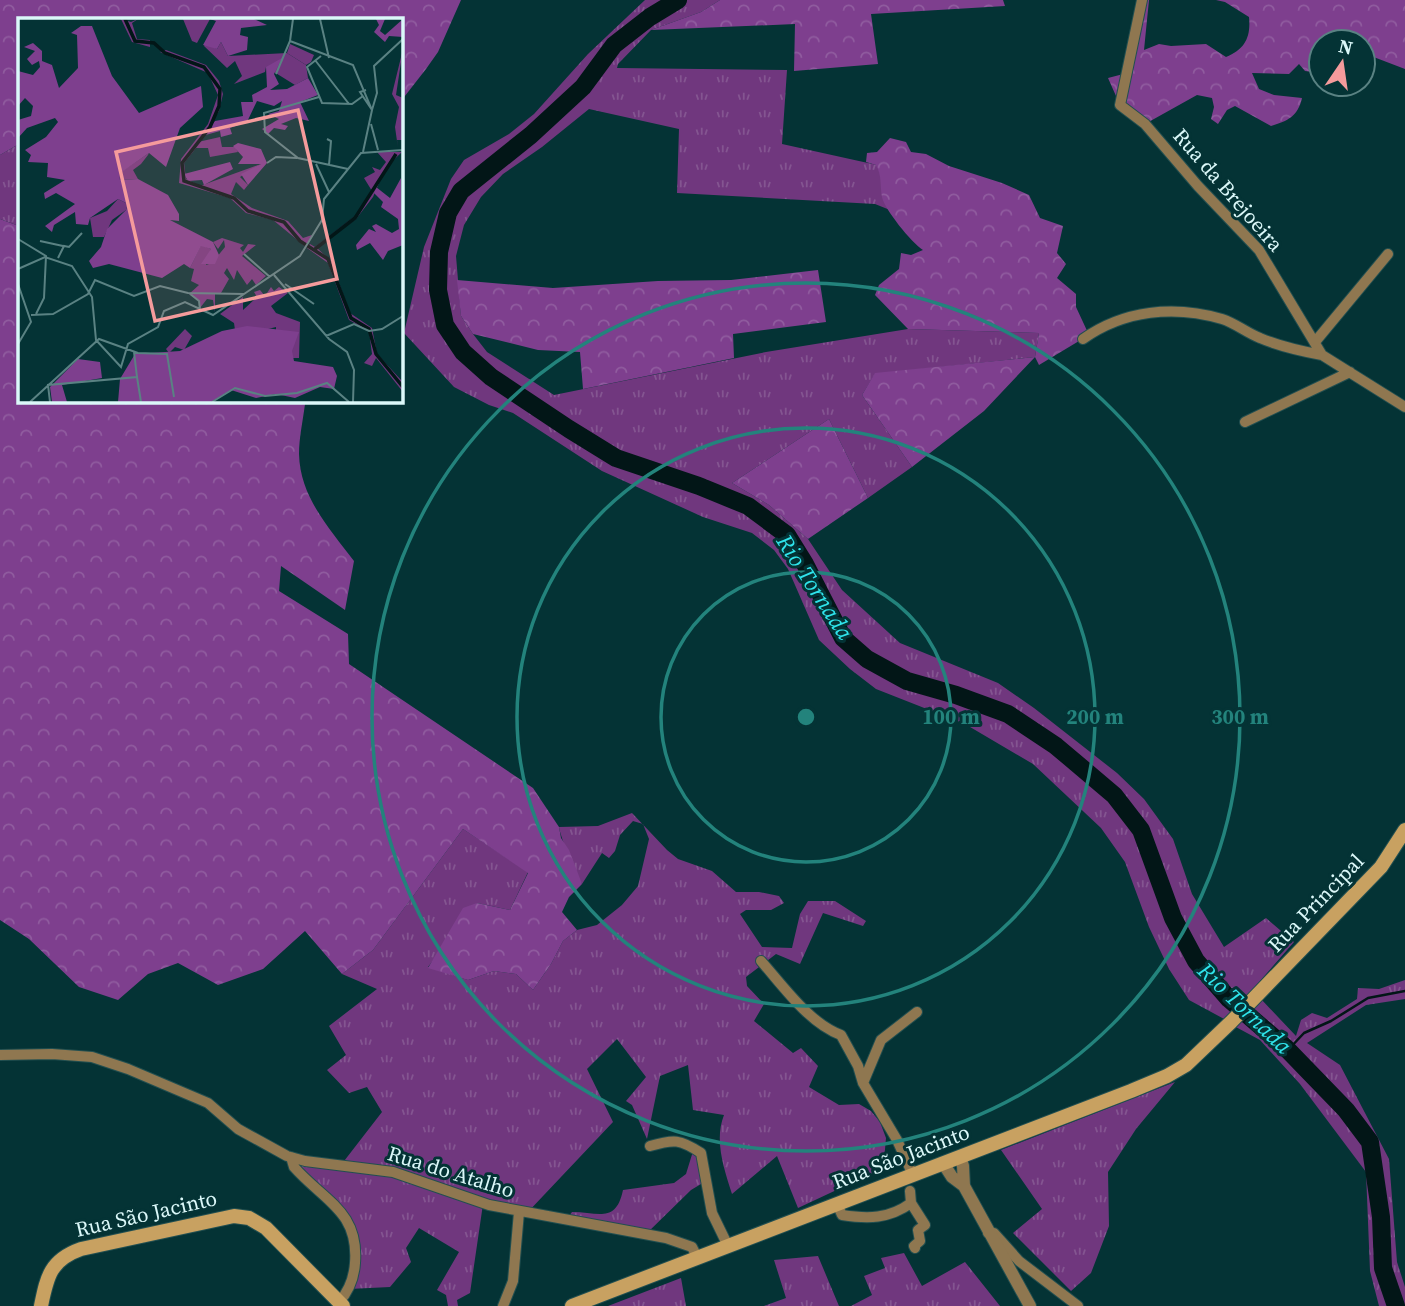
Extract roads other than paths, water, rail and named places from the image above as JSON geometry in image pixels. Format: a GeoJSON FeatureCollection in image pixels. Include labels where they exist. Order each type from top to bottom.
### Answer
{"type":"FeatureCollection","features":[{"type":"Feature","properties":{"kind":"main road","name":"Rua Principal"},"geometry":{"type":"LineString","coordinates":[[1231,1022],[1381,867],[1405,830]]}},
{"type":"Feature","properties":{"kind":"main road","name":"Rua São Jacinto"},"geometry":{"type":"LineString","coordinates":[[572,1306],[1167,1076],[1186,1065],[1231,1022]]}},
{"type":"Feature","properties":{"kind":"main road","name":"Rua São Jacinto"},"geometry":{"type":"LineString","coordinates":[[41,1306],[51,1271],[61,1259],[73,1252],[234,1216],[249,1218],[266,1228],[341,1304]]}},
{"type":"Feature","properties":{"kind":"street","name":"Rua da Brejoeira"},"geometry":{"type":"LineString","coordinates":[[1142,0],[1120,105],[1145,124],[1198,186],[1259,250],[1322,355]]}},
{"type":"Feature","properties":{"kind":"street"},"geometry":{"type":"LineString","coordinates":[[1315,342],[1388,254]]}},
{"type":"Feature","properties":{"kind":"street"},"geometry":{"type":"LineString","coordinates":[[1083,339],[1125,319],[1159,310],[1224,319],[1258,338],[1290,350],[1322,355],[1405,407]]}},
{"type":"Feature","properties":{"kind":"street"},"geometry":{"type":"LineString","coordinates":[[1245,422],[1350,372]]}},
{"type":"Feature","properties":{"kind":"street"},"geometry":{"type":"LineString","coordinates":[[761,961],[816,1020],[830,1031],[841,1035],[858,1066],[863,1083],[897,1140],[913,1175]]}},
{"type":"Feature","properties":{"kind":"street"},"geometry":{"type":"LineString","coordinates":[[863,1083],[881,1040],[917,1012]]}},
{"type":"Feature","properties":{"kind":"street","name":"Rua do Atalho"},"geometry":{"type":"LineString","coordinates":[[0,1055],[52,1054],[92,1057],[128,1069],[208,1103],[238,1129],[291,1157],[317,1163],[393,1172],[489,1205],[666,1238],[692,1247],[697,1257]]}},
{"type":"Feature","properties":{"kind":"street"},"geometry":{"type":"LineString","coordinates":[[650,1146],[668,1141],[683,1141],[701,1153],[712,1213],[728,1245]]}},
{"type":"Feature","properties":{"kind":"street"},"geometry":{"type":"LineString","coordinates":[[291,1157],[294,1167],[342,1213],[353,1230],[355,1270],[341,1304]]}},
{"type":"Feature","properties":{"kind":"street"},"geometry":{"type":"LineString","coordinates":[[960,1157],[964,1186],[1030,1306]]}},
{"type":"Feature","properties":{"kind":"street"},"geometry":{"type":"LineString","coordinates":[[943,1163],[952,1177],[964,1186]]}},
{"type":"Feature","properties":{"kind":"street"},"geometry":{"type":"LineString","coordinates":[[910,1191],[911,1203],[925,1225],[918,1230],[920,1241],[915,1248]]}},
{"type":"Feature","properties":{"kind":"street"},"geometry":{"type":"LineString","coordinates":[[837,1204],[842,1215],[859,1218],[882,1217],[899,1212],[911,1203]]}},
{"type":"Feature","properties":{"kind":"street"},"geometry":{"type":"LineString","coordinates":[[503,1306],[513,1281],[519,1212]]}},
{"type":"Feature","properties":{"kind":"street"},"geometry":{"type":"LineString","coordinates":[[988,1233],[999,1236],[1019,1261],[1078,1306]]}},
{"type":"Feature","properties":{"kind":"waterway","name":"Rio Tornada"},"geometry":{"type":"LineString","coordinates":[[678,0],[650,17],[614,45],[583,87],[531,135],[461,191],[448,213],[439,252],[438,290],[445,325],[463,352],[491,377],[616,458],[748,506],[787,535],[843,638],[867,659],[907,681],[1008,714],[1056,746],[1114,795],[1141,830],[1173,918],[1196,961],[1229,999],[1285,1047],[1346,1110],[1370,1142],[1381,1217],[1383,1268],[1396,1306]]}},
{"type":"Feature","properties":{"kind":"waterway"},"geometry":{"type":"LineString","coordinates":[[1288,1050],[1304,1033],[1331,1021],[1368,998],[1405,991]]}}]}
